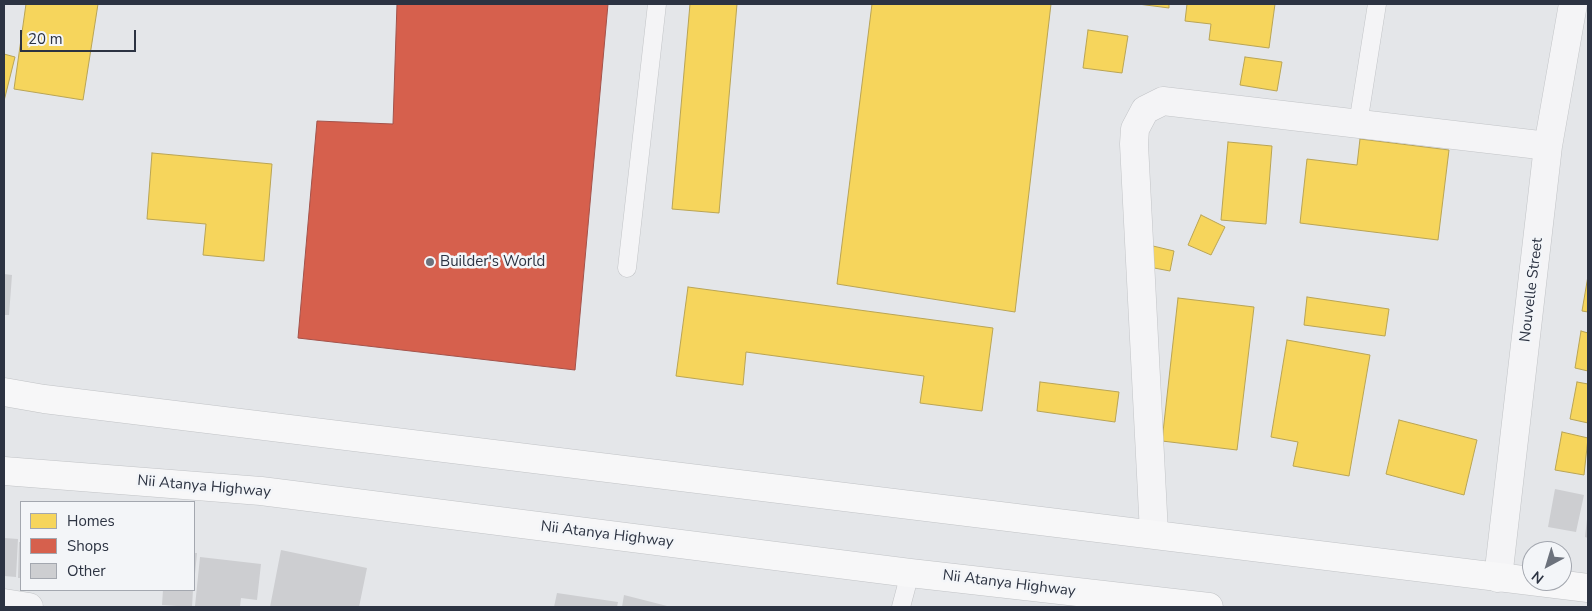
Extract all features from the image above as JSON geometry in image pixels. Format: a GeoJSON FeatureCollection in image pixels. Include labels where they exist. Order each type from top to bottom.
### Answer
{"type":"FeatureCollection","features":[{"type":"Feature","properties":{"kind":"main road"},"geometry":{"type":"LineString","coordinates":[[4,392],[44,399],[1154,533],[1588,588]]}},
{"type":"Feature","properties":{"kind":"main road","name":"Nii Atanya Highway"},"geometry":{"type":"LineString","coordinates":[[4,471],[261,491],[1168,605],[1209,607]]}},
{"type":"Feature","properties":{"kind":"street","name":"Nouvelle Street"},"geometry":{"type":"LineString","coordinates":[[1498,578],[1548,146],[1573,4]]}},
{"type":"Feature","properties":{"kind":"street"},"geometry":{"type":"LineString","coordinates":[[1154,533],[1135,129],[1145,110],[1164,101],[1548,146]]}},
{"type":"Feature","properties":{"kind":"street"},"geometry":{"type":"LineString","coordinates":[[4,603],[29,607]]}},
{"type":"Feature","properties":{"kind":"lane"},"geometry":{"type":"LineString","coordinates":[[628,268],[657,4]]}},
{"type":"Feature","properties":{"kind":"lane"},"geometry":{"type":"LineString","coordinates":[[1358,124],[1377,4]]}},
{"type":"Feature","properties":{"kind":"lane"},"geometry":{"type":"LineString","coordinates":[[901,607],[910,572]]}},
{"type":"Feature","properties":{"kind":"building: Homes"},"geometry":{"type":"Polygon","coordinates":[[[26,4],[98,4],[83,100],[14,89],[26,4]]]}},
{"type":"Feature","properties":{"kind":"building: Homes"},"geometry":{"type":"Polygon","coordinates":[[[690,4],[737,4],[719,213],[672,209],[690,4]]]}},
{"type":"Feature","properties":{"kind":"building: Homes"},"geometry":{"type":"Polygon","coordinates":[[[872,4],[1051,4],[1015,312],[837,284],[872,4]]]}},
{"type":"Feature","properties":{"kind":"building: Homes"},"geometry":{"type":"Polygon","coordinates":[[[1138,4],[1169,4],[1169,8],[1138,4]]]}},
{"type":"Feature","properties":{"kind":"building: Homes"},"geometry":{"type":"Polygon","coordinates":[[[1187,4],[1275,4],[1269,48],[1209,40],[1211,24],[1185,21],[1187,4]]]}},
{"type":"Feature","properties":{"kind":"building: Homes"},"geometry":{"type":"Polygon","coordinates":[[[1088,30],[1128,36],[1122,73],[1083,68],[1088,30]]]}},
{"type":"Feature","properties":{"kind":"building: Homes"},"geometry":{"type":"Polygon","coordinates":[[[4,54],[15,57],[4,101],[4,54]]]}},
{"type":"Feature","properties":{"kind":"building: Homes"},"geometry":{"type":"Polygon","coordinates":[[[1245,57],[1282,62],[1277,91],[1240,85],[1245,57]]]}},
{"type":"Feature","properties":{"kind":"building: Homes"},"geometry":{"type":"Polygon","coordinates":[[[1360,139],[1449,150],[1438,240],[1300,223],[1307,159],[1357,165],[1360,139]]]}},
{"type":"Feature","properties":{"kind":"building: Homes"},"geometry":{"type":"Polygon","coordinates":[[[1228,142],[1272,146],[1266,224],[1221,220],[1228,142]]]}},
{"type":"Feature","properties":{"kind":"building: Homes"},"geometry":{"type":"Polygon","coordinates":[[[152,153],[272,164],[264,261],[203,255],[206,224],[147,219],[152,153]]]}},
{"type":"Feature","properties":{"kind":"building: Homes"},"geometry":{"type":"Polygon","coordinates":[[[1201,215],[1225,227],[1211,255],[1188,245],[1201,215]]]}},
{"type":"Feature","properties":{"kind":"building: Homes"},"geometry":{"type":"Polygon","coordinates":[[[1153,246],[1174,251],[1170,271],[1149,267],[1153,246]]]}},
{"type":"Feature","properties":{"kind":"building: Homes"},"geometry":{"type":"Polygon","coordinates":[[[1588,276],[1588,312],[1582,311],[1588,276]]]}},
{"type":"Feature","properties":{"kind":"building: Homes"},"geometry":{"type":"Polygon","coordinates":[[[688,287],[993,328],[982,411],[920,403],[924,376],[746,352],[743,385],[676,376],[688,287]]]}},
{"type":"Feature","properties":{"kind":"building: Homes"},"geometry":{"type":"Polygon","coordinates":[[[1307,297],[1389,309],[1385,336],[1304,325],[1307,297]]]}},
{"type":"Feature","properties":{"kind":"building: Homes"},"geometry":{"type":"Polygon","coordinates":[[[1178,298],[1254,307],[1237,450],[1162,441],[1178,298]]]}},
{"type":"Feature","properties":{"kind":"building: Homes"},"geometry":{"type":"Polygon","coordinates":[[[1581,331],[1588,333],[1588,371],[1575,368],[1581,331]]]}},
{"type":"Feature","properties":{"kind":"building: Homes"},"geometry":{"type":"Polygon","coordinates":[[[1287,340],[1370,355],[1349,476],[1293,466],[1298,442],[1271,437],[1287,340]]]}},
{"type":"Feature","properties":{"kind":"building: Homes"},"geometry":{"type":"Polygon","coordinates":[[[1040,382],[1119,392],[1115,422],[1037,411],[1040,382]]]}},
{"type":"Feature","properties":{"kind":"building: Homes"},"geometry":{"type":"Polygon","coordinates":[[[1577,382],[1588,384],[1588,423],[1570,419],[1577,382]]]}},
{"type":"Feature","properties":{"kind":"building: Homes"},"geometry":{"type":"Polygon","coordinates":[[[1399,420],[1477,440],[1464,495],[1386,474],[1399,420]]]}},
{"type":"Feature","properties":{"kind":"building: Homes"},"geometry":{"type":"Polygon","coordinates":[[[1562,432],[1588,438],[1584,475],[1555,470],[1562,432]]]}},
{"type":"Feature","properties":{"kind":"building: Shops"},"geometry":{"type":"Polygon","coordinates":[[[397,4],[608,4],[575,370],[298,338],[317,121],[393,124],[397,4]]]}},
{"type":"Feature","properties":{"kind":"building: Other"},"geometry":{"type":"Polygon","coordinates":[[[4,274],[12,275],[9,315],[4,315],[4,274]]]}},
{"type":"Feature","properties":{"kind":"building: Other"},"geometry":{"type":"Polygon","coordinates":[[[1555,489],[1584,495],[1576,532],[1548,527],[1555,489]]]}},
{"type":"Feature","properties":{"kind":"building: Other"},"geometry":{"type":"Polygon","coordinates":[[[1588,519],[1588,538],[1585,537],[1588,519]]]}},
{"type":"Feature","properties":{"kind":"building: Other"},"geometry":{"type":"Polygon","coordinates":[[[4,538],[18,539],[16,577],[4,576],[4,538]]]}},
{"type":"Feature","properties":{"kind":"building: Other"},"geometry":{"type":"Polygon","coordinates":[[[19,542],[20,542],[20,578],[18,578],[19,542]]]}},
{"type":"Feature","properties":{"kind":"building: Other"},"geometry":{"type":"Polygon","coordinates":[[[281,550],[367,568],[359,607],[270,607],[281,550]]]}},
{"type":"Feature","properties":{"kind":"building: Other"},"geometry":{"type":"Polygon","coordinates":[[[195,553],[197,553],[195,574],[195,553]]]}},
{"type":"Feature","properties":{"kind":"building: Other"},"geometry":{"type":"Polygon","coordinates":[[[200,557],[261,564],[257,600],[241,598],[240,607],[195,606],[200,557]]]}},
{"type":"Feature","properties":{"kind":"building: Other"},"geometry":{"type":"Polygon","coordinates":[[[163,591],[193,591],[192,607],[162,605],[163,591]]]}},
{"type":"Feature","properties":{"kind":"building: Other"},"geometry":{"type":"Polygon","coordinates":[[[557,593],[618,602],[617,607],[554,607],[557,593]]]}},
{"type":"Feature","properties":{"kind":"building: Other"},"geometry":{"type":"Polygon","coordinates":[[[624,595],[671,607],[622,607],[624,595]]]}},
{"type":"Feature","properties":{"kind":"place","name":"Builder's World"},"geometry":{"type":"Point","coordinates":[430,262]}}]}
